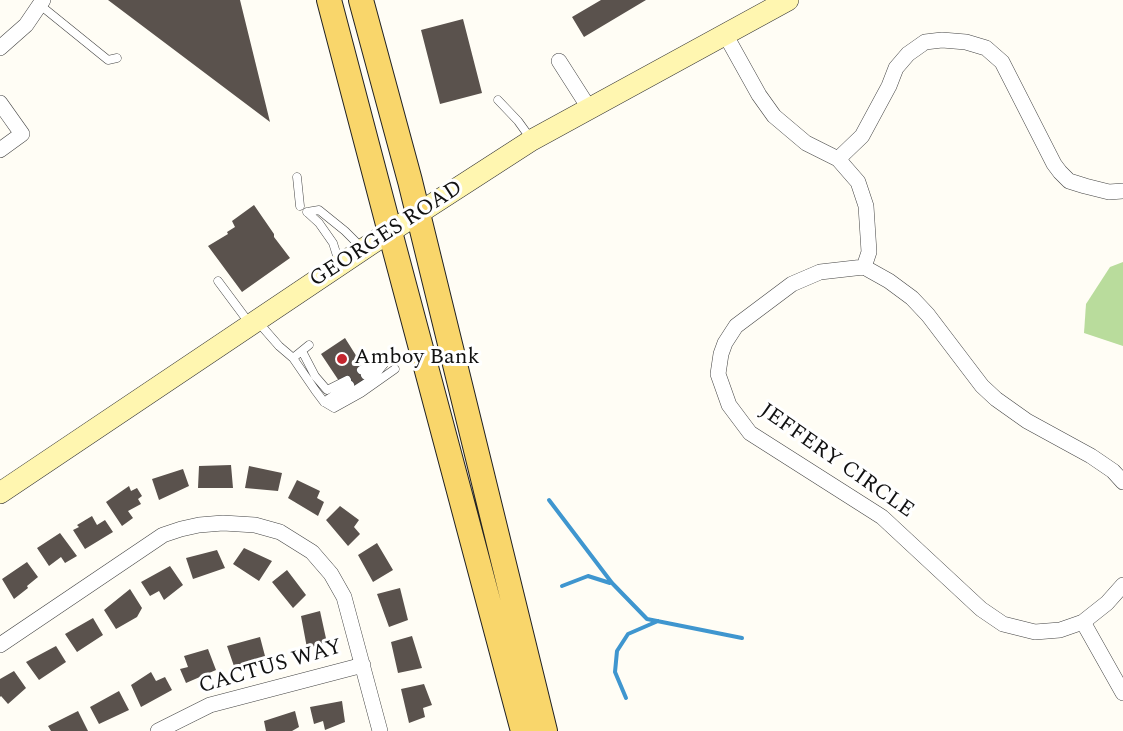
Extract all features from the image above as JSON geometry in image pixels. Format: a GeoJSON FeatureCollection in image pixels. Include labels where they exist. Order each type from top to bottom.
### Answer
{"type":"FeatureCollection","features":[{"type":"Feature","properties":{"kind":"main road"},"geometry":{"type":"LineString","coordinates":[[329,0],[523,731]]}},
{"type":"Feature","properties":{"kind":"main road"},"geometry":{"type":"LineString","coordinates":[[361,0],[418,214],[545,731]]}},
{"type":"Feature","properties":{"kind":"street","name":"GEORGES ROAD"},"geometry":{"type":"LineString","coordinates":[[0,493],[363,249],[532,140],[788,0]]}},
{"type":"Feature","properties":{"kind":"street"},"geometry":{"type":"LineString","coordinates":[[0,48],[26,25],[42,3]]}},
{"type":"Feature","properties":{"kind":"street"},"geometry":{"type":"LineString","coordinates":[[725,34],[759,95],[774,116],[806,143],[838,159],[858,182],[866,206],[868,252],[864,267],[889,281],[912,298],[928,315],[982,386],[996,399],[1027,422],[1092,456],[1113,471],[1123,482]]}},
{"type":"Feature","properties":{"kind":"street"},"geometry":{"type":"LineString","coordinates":[[838,159],[862,136],[896,68],[908,54],[925,42],[942,40],[966,42],[986,48],[1002,62],[1054,164],[1069,181],[1109,192],[1123,191]]}},
{"type":"Feature","properties":{"kind":"street"},"geometry":{"type":"LineString","coordinates":[[559,61],[589,108]]}},
{"type":"Feature","properties":{"kind":"street"},"geometry":{"type":"LineString","coordinates":[[0,103],[22,134],[0,150]]}},
{"type":"Feature","properties":{"kind":"street","name":"JEFFERY CIRCLE"},"geometry":{"type":"LineString","coordinates":[[864,267],[820,272],[792,284],[736,326],[725,343],[718,374],[729,405],[750,433],[882,517],[981,609],[1003,624],[1035,632],[1060,630],[1083,622],[1107,603],[1123,585]]}},
{"type":"Feature","properties":{"kind":"street"},"geometry":{"type":"LineString","coordinates":[[0,645],[163,536],[181,529],[223,523],[255,525],[280,532],[312,552],[332,574],[344,597],[380,731]]}},
{"type":"Feature","properties":{"kind":"street"},"geometry":{"type":"LineString","coordinates":[[1083,622],[1123,693]]}},
{"type":"Feature","properties":{"kind":"street","name":"CACTUS WAY"},"geometry":{"type":"LineString","coordinates":[[158,731],[210,705],[363,665]]}},
{"type":"Feature","properties":{"kind":"lane"},"geometry":{"type":"LineString","coordinates":[[42,3],[108,60],[117,58]]}},
{"type":"Feature","properties":{"kind":"lane"},"geometry":{"type":"LineString","coordinates":[[498,100],[532,140]]}},
{"type":"Feature","properties":{"kind":"lane"},"geometry":{"type":"LineString","coordinates":[[297,177],[300,206]]}},
{"type":"Feature","properties":{"kind":"lane"},"geometry":{"type":"LineString","coordinates":[[340,266],[333,243],[319,223],[307,212],[319,210],[363,249]]}},
{"type":"Feature","properties":{"kind":"lane"},"geometry":{"type":"LineString","coordinates":[[218,281],[254,323],[293,358],[324,402],[334,408],[361,393],[395,369]]}},
{"type":"Feature","properties":{"kind":"lane"},"geometry":{"type":"LineString","coordinates":[[293,358],[305,348],[315,376],[327,390],[348,382],[324,402]]}},
{"type":"Feature","properties":{"kind":"lane"},"geometry":{"type":"LineString","coordinates":[[324,402],[341,399],[372,379],[384,364],[367,366],[363,372]]}},
{"type":"Feature","properties":{"kind":"green space"},"geometry":{"type":"Polygon","coordinates":[[[1123,262],[1123,346],[1084,333],[1086,304],[1110,267],[1123,262]]]}},
{"type":"Feature","properties":{"kind":"building"},"geometry":{"type":"Polygon","coordinates":[[[108,0],[240,0],[270,122],[108,0]]]}},
{"type":"Feature","properties":{"kind":"building"},"geometry":{"type":"Polygon","coordinates":[[[601,0],[646,0],[584,37],[572,17],[601,0]]]}},
{"type":"Feature","properties":{"kind":"building"},"geometry":{"type":"Polygon","coordinates":[[[463,19],[482,93],[440,104],[421,30],[463,19]]]}},
{"type":"Feature","properties":{"kind":"building"},"geometry":{"type":"Polygon","coordinates":[[[254,205],[290,258],[242,292],[208,246],[228,234],[227,232],[235,227],[232,221],[254,205]]]}},
{"type":"Feature","properties":{"kind":"building","name":"Amboy Bank"},"geometry":{"type":"Polygon","coordinates":[[[345,338],[368,379],[353,389],[345,377],[339,381],[321,354],[345,338]]]}},
{"type":"Feature","properties":{"kind":"building"},"geometry":{"type":"Polygon","coordinates":[[[231,465],[233,488],[198,488],[199,466],[231,465]]]}},
{"type":"Feature","properties":{"kind":"building"},"geometry":{"type":"Polygon","coordinates":[[[249,466],[282,473],[278,491],[245,488],[249,466]]]}},
{"type":"Feature","properties":{"kind":"building"},"geometry":{"type":"Polygon","coordinates":[[[183,469],[189,486],[159,500],[152,479],[183,469]]]}},
{"type":"Feature","properties":{"kind":"building"},"geometry":{"type":"Polygon","coordinates":[[[297,480],[320,491],[317,498],[324,502],[318,516],[288,498],[297,480]]]}},
{"type":"Feature","properties":{"kind":"building"},"geometry":{"type":"Polygon","coordinates":[[[129,486],[131,491],[137,488],[142,496],[138,499],[141,504],[128,511],[133,518],[122,526],[106,502],[129,486]]]}},
{"type":"Feature","properties":{"kind":"building"},"geometry":{"type":"Polygon","coordinates":[[[340,506],[359,520],[354,527],[360,534],[348,546],[326,520],[340,506]]]}},
{"type":"Feature","properties":{"kind":"building"},"geometry":{"type":"Polygon","coordinates":[[[92,516],[97,525],[105,520],[113,532],[85,549],[73,530],[92,516]]]}},
{"type":"Feature","properties":{"kind":"building"},"geometry":{"type":"Polygon","coordinates":[[[60,533],[77,556],[65,563],[61,557],[49,566],[37,548],[60,533]]]}},
{"type":"Feature","properties":{"kind":"building"},"geometry":{"type":"Polygon","coordinates":[[[377,543],[393,570],[373,582],[358,555],[377,543]]]}},
{"type":"Feature","properties":{"kind":"building"},"geometry":{"type":"Polygon","coordinates":[[[244,548],[272,561],[259,581],[233,564],[244,548]]]}},
{"type":"Feature","properties":{"kind":"building"},"geometry":{"type":"Polygon","coordinates":[[[217,550],[225,568],[193,579],[186,558],[217,550]]]}},
{"type":"Feature","properties":{"kind":"building"},"geometry":{"type":"Polygon","coordinates":[[[27,562],[38,577],[14,599],[2,579],[27,562]]]}},
{"type":"Feature","properties":{"kind":"building"},"geometry":{"type":"Polygon","coordinates":[[[170,566],[183,585],[164,600],[159,591],[150,596],[141,582],[170,566]]]}},
{"type":"Feature","properties":{"kind":"building"},"geometry":{"type":"Polygon","coordinates":[[[287,570],[306,595],[293,608],[272,582],[287,570]]]}},
{"type":"Feature","properties":{"kind":"building"},"geometry":{"type":"Polygon","coordinates":[[[400,588],[408,620],[389,627],[377,594],[400,588]]]}},
{"type":"Feature","properties":{"kind":"building"},"geometry":{"type":"Polygon","coordinates":[[[130,589],[142,608],[137,617],[116,629],[104,610],[130,589]]]}},
{"type":"Feature","properties":{"kind":"building"},"geometry":{"type":"Polygon","coordinates":[[[320,611],[327,643],[307,648],[301,616],[320,611]]]}},
{"type":"Feature","properties":{"kind":"building"},"geometry":{"type":"Polygon","coordinates":[[[93,618],[103,635],[77,652],[65,634],[93,618]]]}},
{"type":"Feature","properties":{"kind":"building"},"geometry":{"type":"Polygon","coordinates":[[[412,636],[422,668],[398,673],[391,642],[412,636]]]}},
{"type":"Feature","properties":{"kind":"building"},"geometry":{"type":"Polygon","coordinates":[[[260,637],[265,656],[235,669],[227,646],[260,637]]]}},
{"type":"Feature","properties":{"kind":"building"},"geometry":{"type":"Polygon","coordinates":[[[56,646],[66,662],[39,680],[26,662],[56,646]]]}},
{"type":"Feature","properties":{"kind":"building"},"geometry":{"type":"Polygon","coordinates":[[[208,649],[216,670],[186,683],[180,669],[188,667],[184,656],[208,649]]]}},
{"type":"Feature","properties":{"kind":"building"},"geometry":{"type":"Polygon","coordinates":[[[14,671],[26,688],[8,704],[0,697],[0,679],[14,671]]]}},
{"type":"Feature","properties":{"kind":"building"},"geometry":{"type":"Polygon","coordinates":[[[151,672],[156,681],[165,677],[172,690],[141,707],[131,685],[151,672]]]}},
{"type":"Feature","properties":{"kind":"building"},"geometry":{"type":"Polygon","coordinates":[[[424,684],[432,705],[423,708],[425,717],[409,723],[401,689],[424,684]]]}},
{"type":"Feature","properties":{"kind":"building"},"geometry":{"type":"Polygon","coordinates":[[[119,691],[129,710],[99,724],[90,707],[119,691]]]}},
{"type":"Feature","properties":{"kind":"building"},"geometry":{"type":"Polygon","coordinates":[[[342,701],[345,722],[325,730],[323,721],[314,724],[310,707],[342,701]]]}},
{"type":"Feature","properties":{"kind":"building"},"geometry":{"type":"Polygon","coordinates":[[[78,711],[88,731],[51,731],[48,726],[78,711]]]}},
{"type":"Feature","properties":{"kind":"building"},"geometry":{"type":"Polygon","coordinates":[[[295,711],[299,727],[292,731],[266,731],[264,721],[295,711]]]}},
{"type":"Feature","properties":{"kind":"waterway"},"geometry":{"type":"LineString","coordinates":[[549,500],[612,583],[647,619],[742,638]]}},
{"type":"Feature","properties":{"kind":"waterway"},"geometry":{"type":"LineString","coordinates":[[562,586],[588,576],[610,583]]}},
{"type":"Feature","properties":{"kind":"waterway"},"geometry":{"type":"LineString","coordinates":[[626,698],[615,672],[617,651],[628,634],[658,621]]}},
{"type":"Feature","properties":{"kind":"place","name":"Amboy Bank"},"geometry":{"type":"Point","coordinates":[342,359]}}]}
